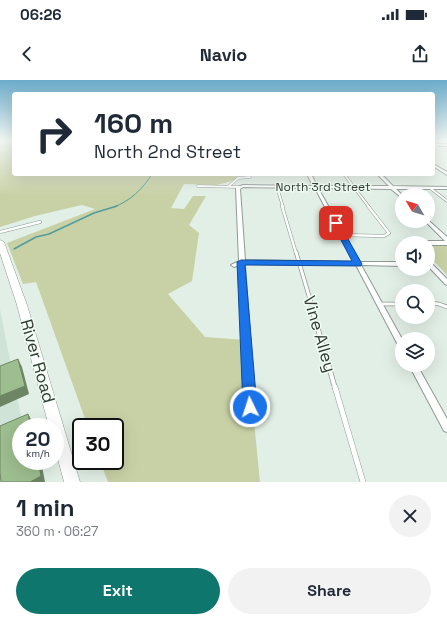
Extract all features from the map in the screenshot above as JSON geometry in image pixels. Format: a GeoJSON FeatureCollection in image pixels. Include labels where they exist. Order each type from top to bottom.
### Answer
{"type":"FeatureCollection","features":[{"type":"Feature","properties":{"kind":"street"},"geometry":{"type":"LineString","coordinates":[[435,166],[447,174]]}},
{"type":"Feature","properties":{"kind":"street"},"geometry":{"type":"LineString","coordinates":[[310,176],[395,333]]}},
{"type":"Feature","properties":{"kind":"street"},"geometry":{"type":"LineString","coordinates":[[381,176],[395,190]]}},
{"type":"Feature","properties":{"kind":"street"},"geometry":{"type":"LineString","coordinates":[[239,187],[237,189],[250,407]]}},
{"type":"Feature","properties":{"kind":"street","name":"North 3rd Street"},"geometry":{"type":"LineString","coordinates":[[239,187],[430,188]]}},
{"type":"Feature","properties":{"kind":"street","name":"North 3rd Street"},"geometry":{"type":"LineString","coordinates":[[435,188],[447,188]]}},
{"type":"Feature","properties":{"kind":"street"},"geometry":{"type":"LineString","coordinates":[[434,228],[447,241]]}},
{"type":"Feature","properties":{"kind":"street"},"geometry":{"type":"LineString","coordinates":[[435,242],[447,241]]}},
{"type":"Feature","properties":{"kind":"street","name":"River Road"},"geometry":{"type":"LineString","coordinates":[[0,242],[22,305],[72,482]]}},
{"type":"Feature","properties":{"kind":"street"},"geometry":{"type":"LineString","coordinates":[[234,265],[241,262],[395,264]]}},
{"type":"Feature","properties":{"kind":"street"},"geometry":{"type":"LineString","coordinates":[[435,270],[447,283]]}},
{"type":"Feature","properties":{"kind":"street"},"geometry":{"type":"LineString","coordinates":[[417,372],[447,428]]}},
{"type":"Feature","properties":{"kind":"lane"},"geometry":{"type":"LineString","coordinates":[[342,235],[384,236],[389,233],[346,176]]}},
{"type":"Feature","properties":{"kind":"lane"},"geometry":{"type":"LineString","coordinates":[[229,186],[238,178],[250,177]]}},
{"type":"Feature","properties":{"kind":"lane","name":"North 3rd Street"},"geometry":{"type":"LineString","coordinates":[[198,186],[239,187]]}},
{"type":"Feature","properties":{"kind":"lane","name":"Vine Alley"},"geometry":{"type":"LineString","coordinates":[[276,187],[363,482]]}},
{"type":"Feature","properties":{"kind":"lane"},"geometry":{"type":"LineString","coordinates":[[435,192],[447,201]]}},
{"type":"Feature","properties":{"kind":"lane"},"geometry":{"type":"LineString","coordinates":[[0,232],[40,222]]}},
{"type":"Feature","properties":{"kind":"lane"},"geometry":{"type":"LineString","coordinates":[[379,304],[395,304]]}},
{"type":"Feature","properties":{"kind":"lane"},"geometry":{"type":"LineString","coordinates":[[435,304],[447,307]]}},
{"type":"Feature","properties":{"kind":"shaded area"},"geometry":{"type":"Polygon","coordinates":[[[0,309],[21,418],[12,418],[12,470],[0,482],[0,309]]]}},
{"type":"Feature","properties":{"kind":"green space"},"geometry":{"type":"Polygon","coordinates":[[[0,159],[12,159],[12,176],[238,176],[235,180],[217,185],[184,184],[171,208],[184,209],[193,196],[206,196],[189,225],[199,233],[192,281],[168,294],[205,337],[246,340],[260,482],[108,482],[103,470],[124,470],[124,418],[85,418],[36,282],[23,284],[7,243],[95,209],[82,205],[35,216],[0,227],[0,159]]]}},
{"type":"Feature","properties":{"kind":"green space"},"geometry":{"type":"Polygon","coordinates":[[[435,246],[447,246],[447,275],[435,262],[435,246]]]}},
{"type":"Feature","properties":{"kind":"building"},"geometry":{"type":"Polygon","coordinates":[[[18,359],[25,386],[0,396],[0,366],[18,359]]]}},
{"type":"Feature","properties":{"kind":"building"},"geometry":{"type":"Polygon","coordinates":[[[28,414],[29,418],[19,418],[28,414]]]}},
{"type":"Feature","properties":{"kind":"building"},"geometry":{"type":"Polygon","coordinates":[[[12,421],[12,470],[40,470],[41,476],[30,482],[1,482],[0,426],[12,421]]]}},
{"type":"Feature","properties":{"kind":"waterway"},"geometry":{"type":"LineString","coordinates":[[114,207],[136,194],[145,185],[151,176]]}},
{"type":"Feature","properties":{"kind":"waterway"},"geometry":{"type":"LineString","coordinates":[[14,249],[36,237],[49,234],[94,213],[114,207]]}},
{"type":"Feature","properties":{"kind":"route"},"geometry":{"type":"LineString","coordinates":[[250,407],[241,262],[358,264],[336,223]]}}]}
